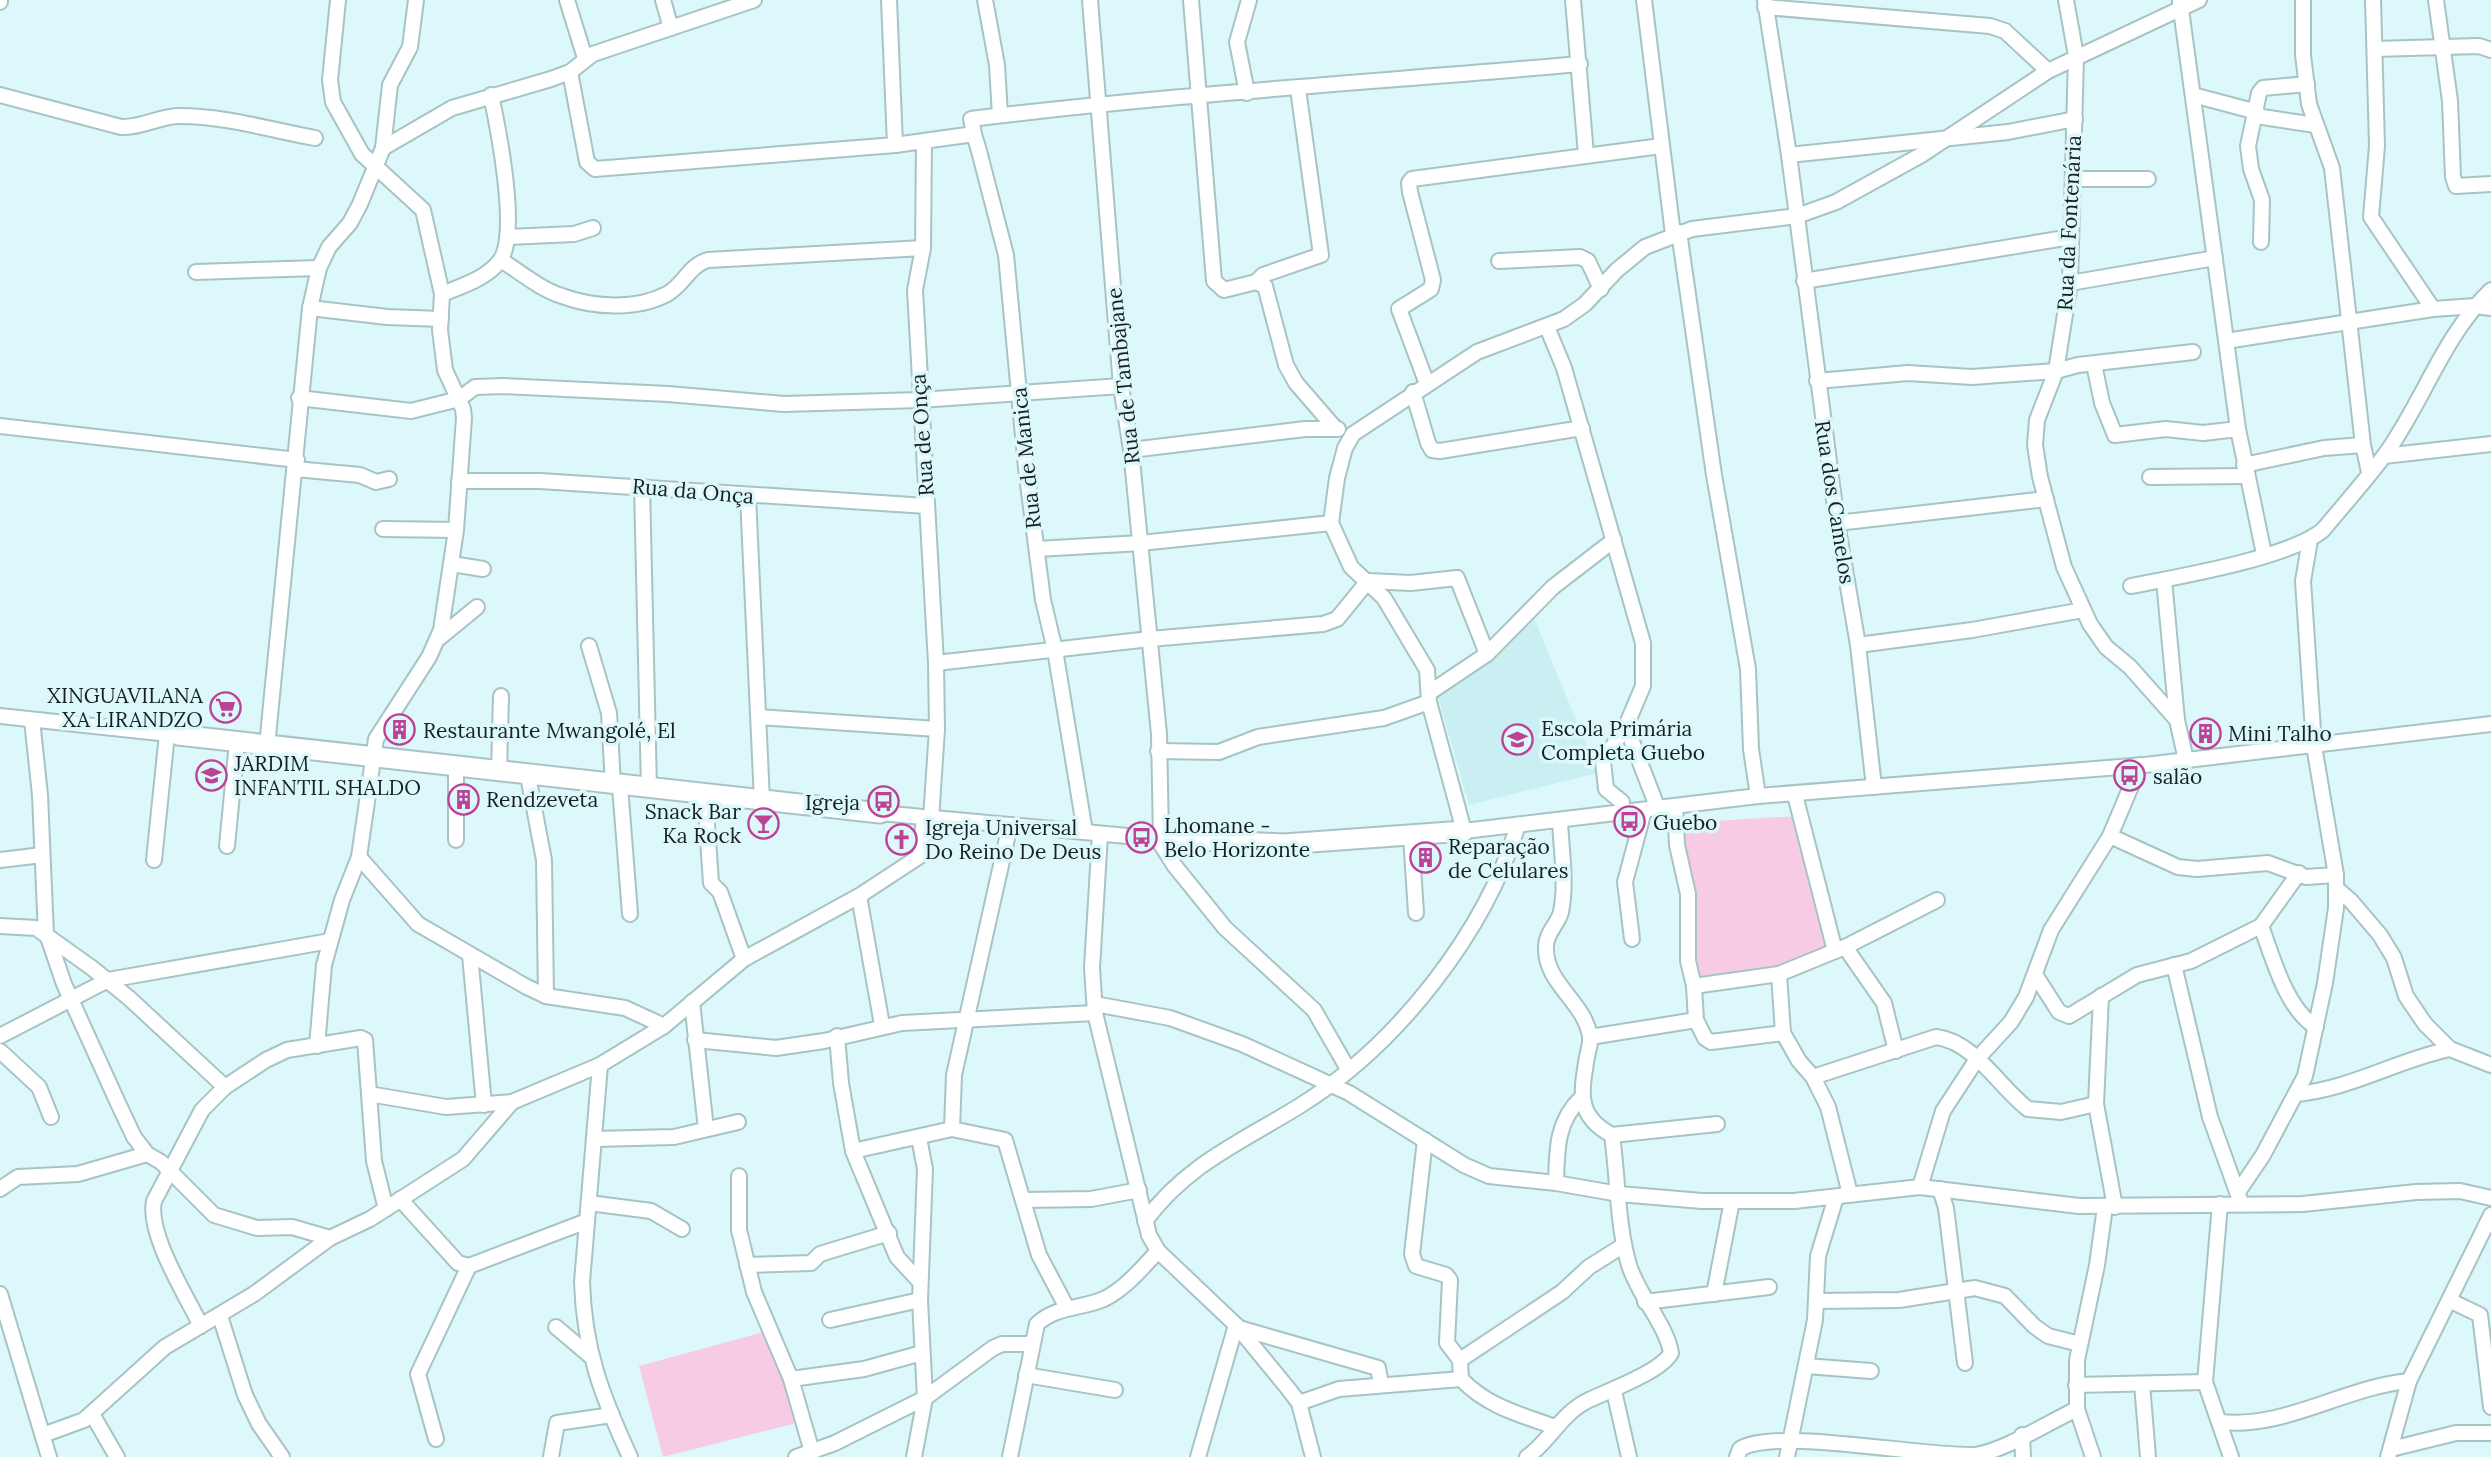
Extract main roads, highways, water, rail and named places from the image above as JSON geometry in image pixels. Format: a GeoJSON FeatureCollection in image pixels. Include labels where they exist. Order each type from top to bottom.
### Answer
{"type":"FeatureCollection","features":[{"type":"Feature","properties":{"kind":"main road"},"geometry":{"type":"LineString","coordinates":[[172,734],[617,786],[880,813]]}},
{"type":"Feature","properties":{"kind":"main road"},"geometry":{"type":"LineString","coordinates":[[1152,837],[1284,844],[1464,831]]}},
{"type":"Feature","properties":{"kind":"place","name":"XINGUAVILANA XA LIRANDZO"},"geometry":{"type":"Point","coordinates":[226,707]}},
{"type":"Feature","properties":{"kind":"place","name":"Restaurante Mwangolé, El"},"geometry":{"type":"Point","coordinates":[400,730]}},
{"type":"Feature","properties":{"kind":"place","name":"Mini Talho"},"geometry":{"type":"Point","coordinates":[2205,733]}},
{"type":"Feature","properties":{"kind":"place","name":"Escola Primária Completa Guebo"},"geometry":{"type":"Point","coordinates":[1518,740]}},
{"type":"Feature","properties":{"kind":"place","name":"JARDIM INFANTIL SHALDO"},"geometry":{"type":"Point","coordinates":[211,775]}},
{"type":"Feature","properties":{"kind":"place","name":"salão"},"geometry":{"type":"Point","coordinates":[2130,776]}},
{"type":"Feature","properties":{"kind":"place","name":"Rendzeveta"},"geometry":{"type":"Point","coordinates":[463,799]}},
{"type":"Feature","properties":{"kind":"place","name":"Igreja"},"geometry":{"type":"Point","coordinates":[883,802]}},
{"type":"Feature","properties":{"kind":"place","name":"Guebo"},"geometry":{"type":"Point","coordinates":[1630,822]}},
{"type":"Feature","properties":{"kind":"place","name":"Snack Bar Ka Rock"},"geometry":{"type":"Point","coordinates":[764,823]}},
{"type":"Feature","properties":{"kind":"place","name":"Lhomane - Belo Horizonte"},"geometry":{"type":"Point","coordinates":[1141,837]}},
{"type":"Feature","properties":{"kind":"place","name":"Igreja Universal Do Reino De Deus"},"geometry":{"type":"Point","coordinates":[902,839]}},
{"type":"Feature","properties":{"kind":"place","name":"Reparação de Celulares"},"geometry":{"type":"Point","coordinates":[1425,858]}}]}
